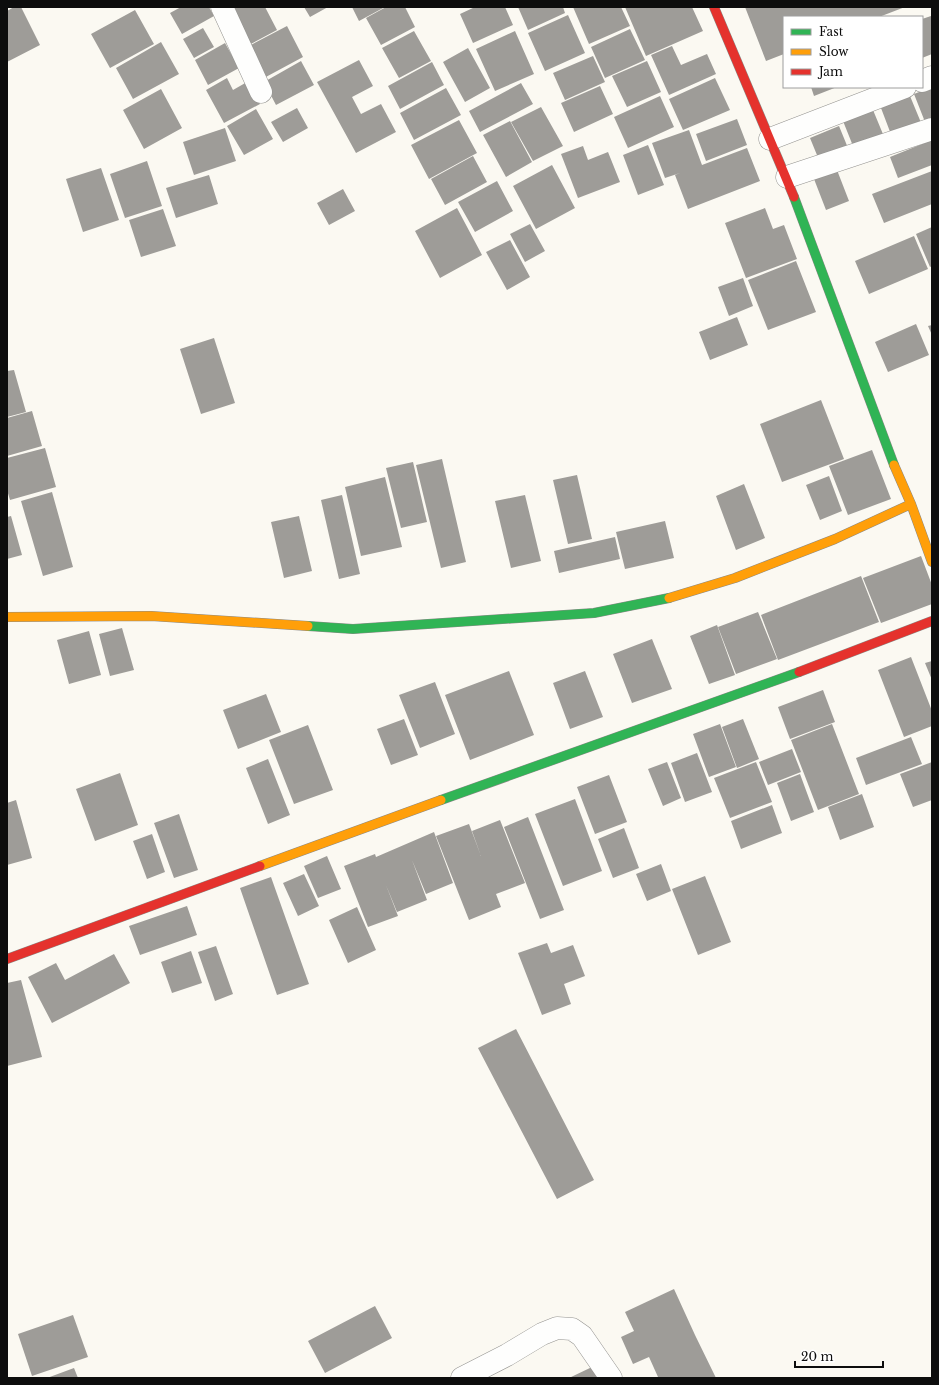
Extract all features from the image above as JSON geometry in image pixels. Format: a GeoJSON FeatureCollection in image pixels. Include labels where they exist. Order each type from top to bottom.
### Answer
{"type":"FeatureCollection","features":[{"type":"Feature","properties":{"kind":"street"},"geometry":{"type":"LineString","coordinates":[[222,7],[261,92]]}},
{"type":"Feature","properties":{"kind":"street"},"geometry":{"type":"LineString","coordinates":[[714,7],[787,177],[886,444],[911,504],[932,562]]}},
{"type":"Feature","properties":{"kind":"street"},"geometry":{"type":"LineString","coordinates":[[770,139],[903,88]]}},
{"type":"Feature","properties":{"kind":"street"},"geometry":{"type":"LineString","coordinates":[[787,177],[932,129]]}},
{"type":"Feature","properties":{"kind":"street"},"geometry":{"type":"LineString","coordinates":[[7,617],[151,616],[353,629],[594,613],[655,602],[735,578],[835,539],[911,504]]}},
{"type":"Feature","properties":{"kind":"street"},"geometry":{"type":"LineString","coordinates":[[7,959],[508,776],[813,667],[932,621]]}},
{"type":"Feature","properties":{"kind":"street"},"geometry":{"type":"LineString","coordinates":[[462,1378],[507,1355],[542,1334],[557,1328],[572,1329],[582,1336],[611,1378]]}},
{"type":"Feature","properties":{"kind":"building"},"geometry":{"type":"Polygon","coordinates":[[[14,7],[21,7],[40,45],[7,62],[7,11],[14,7]]]}},
{"type":"Feature","properties":{"kind":"building"},"geometry":{"type":"Polygon","coordinates":[[[181,7],[209,7],[214,16],[182,34],[170,13],[181,7]]]}},
{"type":"Feature","properties":{"kind":"building"},"geometry":{"type":"Polygon","coordinates":[[[227,7],[265,7],[277,30],[247,46],[227,7]]]}},
{"type":"Feature","properties":{"kind":"building"},"geometry":{"type":"Polygon","coordinates":[[[304,7],[328,7],[310,17],[304,7]]]}},
{"type":"Feature","properties":{"kind":"building"},"geometry":{"type":"Polygon","coordinates":[[[352,7],[385,7],[359,21],[352,7]]]}},
{"type":"Feature","properties":{"kind":"building"},"geometry":{"type":"Polygon","coordinates":[[[386,7],[405,7],[415,27],[381,45],[366,18],[386,7]]]}},
{"type":"Feature","properties":{"kind":"building"},"geometry":{"type":"Polygon","coordinates":[[[475,7],[505,7],[513,25],[473,43],[460,14],[475,7]]]}},
{"type":"Feature","properties":{"kind":"building"},"geometry":{"type":"Polygon","coordinates":[[[518,7],[563,7],[565,13],[528,30],[518,7]]]}},
{"type":"Feature","properties":{"kind":"building"},"geometry":{"type":"Polygon","coordinates":[[[573,7],[621,7],[630,26],[589,44],[573,7]]]}},
{"type":"Feature","properties":{"kind":"building"},"geometry":{"type":"Polygon","coordinates":[[[625,7],[692,7],[703,31],[646,56],[625,7]]]}},
{"type":"Feature","properties":{"kind":"building"},"geometry":{"type":"Polygon","coordinates":[[[745,7],[905,7],[882,16],[783,16],[783,54],[766,61],[745,7]]]}},
{"type":"Feature","properties":{"kind":"building"},"geometry":{"type":"Polygon","coordinates":[[[135,10],[154,44],[110,68],[91,34],[135,10]]]}},
{"type":"Feature","properties":{"kind":"building"},"geometry":{"type":"Polygon","coordinates":[[[568,15],[585,53],[545,71],[528,33],[568,15]]]}},
{"type":"Feature","properties":{"kind":"building"},"geometry":{"type":"Polygon","coordinates":[[[931,16],[932,54],[923,58],[923,19],[931,16]]]}},
{"type":"Feature","properties":{"kind":"building"},"geometry":{"type":"Polygon","coordinates":[[[287,26],[303,57],[264,78],[247,47],[287,26]]]}},
{"type":"Feature","properties":{"kind":"building"},"geometry":{"type":"Polygon","coordinates":[[[203,28],[214,47],[194,58],[183,39],[203,28]]]}},
{"type":"Feature","properties":{"kind":"building"},"geometry":{"type":"Polygon","coordinates":[[[630,29],[645,60],[605,78],[591,47],[630,29]]]}},
{"type":"Feature","properties":{"kind":"building"},"geometry":{"type":"Polygon","coordinates":[[[414,31],[431,61],[399,78],[382,48],[414,31]]]}},
{"type":"Feature","properties":{"kind":"building"},"geometry":{"type":"Polygon","coordinates":[[[515,31],[534,74],[495,91],[476,49],[515,31]]]}},
{"type":"Feature","properties":{"kind":"building"},"geometry":{"type":"Polygon","coordinates":[[[161,42],[179,74],[133,99],[116,68],[161,42]]]}},
{"type":"Feature","properties":{"kind":"building"},"geometry":{"type":"Polygon","coordinates":[[[225,43],[239,68],[208,85],[195,60],[225,43]]]}},
{"type":"Feature","properties":{"kind":"building"},"geometry":{"type":"Polygon","coordinates":[[[672,46],[681,65],[707,54],[716,74],[669,95],[651,55],[672,46]]]}},
{"type":"Feature","properties":{"kind":"building"},"geometry":{"type":"Polygon","coordinates":[[[468,48],[490,88],[465,102],[443,62],[468,48]]]}},
{"type":"Feature","properties":{"kind":"building"},"geometry":{"type":"Polygon","coordinates":[[[593,56],[605,82],[565,100],[553,73],[593,56]]]}},
{"type":"Feature","properties":{"kind":"building"},"geometry":{"type":"Polygon","coordinates":[[[359,60],[373,86],[352,97],[361,114],[381,104],[396,132],[356,153],[317,82],[359,60]]]}},
{"type":"Feature","properties":{"kind":"building"},"geometry":{"type":"Polygon","coordinates":[[[301,61],[314,85],[276,105],[264,82],[301,61]]]}},
{"type":"Feature","properties":{"kind":"building"},"geometry":{"type":"Polygon","coordinates":[[[647,61],[661,92],[627,107],[612,76],[647,61]]]}},
{"type":"Feature","properties":{"kind":"building"},"geometry":{"type":"Polygon","coordinates":[[[432,62],[444,85],[400,109],[388,86],[432,62]]]}},
{"type":"Feature","properties":{"kind":"building"},"geometry":{"type":"Polygon","coordinates":[[[227,78],[233,90],[247,82],[260,104],[224,123],[206,90],[227,78]]]}},
{"type":"Feature","properties":{"kind":"building"},"geometry":{"type":"Polygon","coordinates":[[[715,78],[730,110],[683,130],[669,99],[715,78]]]}},
{"type":"Feature","properties":{"kind":"building"},"geometry":{"type":"Polygon","coordinates":[[[521,83],[533,104],[480,132],[469,111],[521,83]]]}},
{"type":"Feature","properties":{"kind":"building"},"geometry":{"type":"Polygon","coordinates":[[[600,86],[613,114],[574,132],[561,103],[600,86]]]}},
{"type":"Feature","properties":{"kind":"building"},"geometry":{"type":"Polygon","coordinates":[[[932,87],[932,125],[927,127],[914,94],[932,87]]]}},
{"type":"Feature","properties":{"kind":"building"},"geometry":{"type":"Polygon","coordinates":[[[446,88],[461,115],[414,140],[400,113],[446,88]]]}},
{"type":"Feature","properties":{"kind":"building"},"geometry":{"type":"Polygon","coordinates":[[[811,88],[834,88],[814,96],[811,88]]]}},
{"type":"Feature","properties":{"kind":"building"},"geometry":{"type":"Polygon","coordinates":[[[161,89],[182,128],[144,149],[123,110],[161,89]]]}},
{"type":"Feature","properties":{"kind":"building"},"geometry":{"type":"Polygon","coordinates":[[[660,96],[674,127],[628,148],[614,117],[660,96]]]}},
{"type":"Feature","properties":{"kind":"building"},"geometry":{"type":"Polygon","coordinates":[[[910,96],[922,125],[892,137],[881,108],[910,96]]]}},
{"type":"Feature","properties":{"kind":"building"},"geometry":{"type":"Polygon","coordinates":[[[541,107],[563,146],[533,161],[511,122],[541,107]]]}},
{"type":"Feature","properties":{"kind":"building"},"geometry":{"type":"Polygon","coordinates":[[[297,108],[308,128],[283,142],[271,122],[297,108]]]}},
{"type":"Feature","properties":{"kind":"building"},"geometry":{"type":"Polygon","coordinates":[[[256,109],[273,139],[244,155],[227,126],[256,109]]]}},
{"type":"Feature","properties":{"kind":"building"},"geometry":{"type":"Polygon","coordinates":[[[873,110],[885,139],[855,151],[843,121],[873,110]]]}},
{"type":"Feature","properties":{"kind":"building"},"geometry":{"type":"Polygon","coordinates":[[[737,119],[747,145],[706,161],[696,134],[737,119]]]}},
{"type":"Feature","properties":{"kind":"building"},"geometry":{"type":"Polygon","coordinates":[[[459,120],[477,153],[429,179],[411,145],[459,120]]]}},
{"type":"Feature","properties":{"kind":"building"},"geometry":{"type":"Polygon","coordinates":[[[510,121],[532,162],[506,177],[483,135],[510,121]]]}},
{"type":"Feature","properties":{"kind":"building"},"geometry":{"type":"Polygon","coordinates":[[[839,126],[848,148],[819,160],[810,138],[839,126]]]}},
{"type":"Feature","properties":{"kind":"building"},"geometry":{"type":"Polygon","coordinates":[[[225,128],[236,161],[194,175],[183,142],[225,128]]]}},
{"type":"Feature","properties":{"kind":"building"},"geometry":{"type":"Polygon","coordinates":[[[689,130],[702,165],[747,148],[760,181],[688,209],[675,175],[680,173],[665,178],[652,143],[689,130]]]}},
{"type":"Feature","properties":{"kind":"building"},"geometry":{"type":"Polygon","coordinates":[[[932,140],[932,165],[898,178],[890,157],[932,140]]]}},
{"type":"Feature","properties":{"kind":"building"},"geometry":{"type":"Polygon","coordinates":[[[648,145],[664,185],[638,195],[623,155],[648,145]]]}},
{"type":"Feature","properties":{"kind":"building"},"geometry":{"type":"Polygon","coordinates":[[[583,146],[588,160],[608,152],[620,182],[578,198],[561,154],[583,146]]]}},
{"type":"Feature","properties":{"kind":"building"},"geometry":{"type":"Polygon","coordinates":[[[473,156],[487,182],[445,205],[431,179],[473,156]]]}},
{"type":"Feature","properties":{"kind":"building"},"geometry":{"type":"Polygon","coordinates":[[[147,161],[162,206],[125,218],[110,174],[147,161]]]}},
{"type":"Feature","properties":{"kind":"building"},"geometry":{"type":"Polygon","coordinates":[[[552,165],[575,208],[536,229],[513,186],[552,165]]]}},
{"type":"Feature","properties":{"kind":"building"},"geometry":{"type":"Polygon","coordinates":[[[101,168],[119,220],[83,232],[66,179],[101,168]]]}},
{"type":"Feature","properties":{"kind":"building"},"geometry":{"type":"Polygon","coordinates":[[[837,170],[849,201],[826,210],[814,179],[837,170]]]}},
{"type":"Feature","properties":{"kind":"building"},"geometry":{"type":"Polygon","coordinates":[[[932,171],[932,204],[884,223],[872,194],[932,171]]]}},
{"type":"Feature","properties":{"kind":"building"},"geometry":{"type":"Polygon","coordinates":[[[209,175],[218,204],[176,218],[166,188],[209,175]]]}},
{"type":"Feature","properties":{"kind":"building"},"geometry":{"type":"Polygon","coordinates":[[[497,181],[513,211],[475,232],[458,202],[497,181]]]}},
{"type":"Feature","properties":{"kind":"building"},"geometry":{"type":"Polygon","coordinates":[[[343,189],[355,211],[329,225],[317,203],[343,189]]]}},
{"type":"Feature","properties":{"kind":"building"},"geometry":{"type":"Polygon","coordinates":[[[457,208],[482,255],[440,278],[415,231],[457,208]]]}},
{"type":"Feature","properties":{"kind":"building"},"geometry":{"type":"Polygon","coordinates":[[[765,208],[773,229],[784,225],[797,259],[746,278],[725,223],[765,208]]]}},
{"type":"Feature","properties":{"kind":"building"},"geometry":{"type":"Polygon","coordinates":[[[163,209],[176,246],[141,257],[129,220],[163,209]]]}},
{"type":"Feature","properties":{"kind":"building"},"geometry":{"type":"Polygon","coordinates":[[[530,224],[545,251],[525,262],[510,234],[530,224]]]}},
{"type":"Feature","properties":{"kind":"building"},"geometry":{"type":"Polygon","coordinates":[[[932,227],[932,266],[930,267],[916,234],[932,227]]]}},
{"type":"Feature","properties":{"kind":"building"},"geometry":{"type":"Polygon","coordinates":[[[914,236],[928,269],[869,294],[855,261],[914,236]]]}},
{"type":"Feature","properties":{"kind":"building"},"geometry":{"type":"Polygon","coordinates":[[[510,240],[530,277],[507,290],[486,252],[510,240]]]}},
{"type":"Feature","properties":{"kind":"building"},"geometry":{"type":"Polygon","coordinates":[[[796,261],[816,312],[768,330],[748,280],[796,261]]]}},
{"type":"Feature","properties":{"kind":"building"},"geometry":{"type":"Polygon","coordinates":[[[743,278],[753,306],[729,316],[718,287],[743,278]]]}},
{"type":"Feature","properties":{"kind":"building"},"geometry":{"type":"Polygon","coordinates":[[[737,317],[748,345],[710,360],[699,332],[737,317]]]}},
{"type":"Feature","properties":{"kind":"building"},"geometry":{"type":"Polygon","coordinates":[[[916,324],[929,355],[888,372],[875,342],[916,324]]]}},
{"type":"Feature","properties":{"kind":"building"},"geometry":{"type":"Polygon","coordinates":[[[932,325],[932,335],[928,326],[932,325]]]}},
{"type":"Feature","properties":{"kind":"building"},"geometry":{"type":"Polygon","coordinates":[[[214,338],[235,403],[201,414],[180,349],[214,338]]]}},
{"type":"Feature","properties":{"kind":"building"},"geometry":{"type":"Polygon","coordinates":[[[14,370],[26,412],[7,417],[7,371],[14,370]]]}},
{"type":"Feature","properties":{"kind":"building"},"geometry":{"type":"Polygon","coordinates":[[[821,400],[844,459],[782,482],[760,424],[821,400]]]}},
{"type":"Feature","properties":{"kind":"building"},"geometry":{"type":"Polygon","coordinates":[[[32,411],[42,446],[7,456],[7,418],[32,411]]]}},
{"type":"Feature","properties":{"kind":"building"},"geometry":{"type":"Polygon","coordinates":[[[45,448],[56,487],[10,500],[7,490],[7,458],[45,448]]]}},
{"type":"Feature","properties":{"kind":"building"},"geometry":{"type":"Polygon","coordinates":[[[872,450],[891,499],[848,515],[829,466],[872,450]]]}},
{"type":"Feature","properties":{"kind":"building"},"geometry":{"type":"Polygon","coordinates":[[[442,459],[466,562],[441,568],[416,465],[442,459]]]}},
{"type":"Feature","properties":{"kind":"building"},"geometry":{"type":"Polygon","coordinates":[[[413,462],[427,522],[401,528],[386,468],[413,462]]]}},
{"type":"Feature","properties":{"kind":"building"},"geometry":{"type":"Polygon","coordinates":[[[577,475],[592,539],[568,544],[553,480],[577,475]]]}},
{"type":"Feature","properties":{"kind":"building"},"geometry":{"type":"Polygon","coordinates":[[[829,476],[842,511],[820,520],[806,485],[829,476]]]}},
{"type":"Feature","properties":{"kind":"building"},"geometry":{"type":"Polygon","coordinates":[[[385,477],[402,547],[361,556],[345,487],[385,477]]]}},
{"type":"Feature","properties":{"kind":"building"},"geometry":{"type":"Polygon","coordinates":[[[744,484],[765,538],[736,550],[716,496],[744,484]]]}},
{"type":"Feature","properties":{"kind":"building"},"geometry":{"type":"Polygon","coordinates":[[[52,492],[73,567],[43,576],[21,501],[52,492]]]}},
{"type":"Feature","properties":{"kind":"building"},"geometry":{"type":"Polygon","coordinates":[[[342,495],[360,574],[339,579],[321,500],[342,495]]]}},
{"type":"Feature","properties":{"kind":"building"},"geometry":{"type":"Polygon","coordinates":[[[525,495],[541,561],[511,568],[495,501],[525,495]]]}},
{"type":"Feature","properties":{"kind":"building"},"geometry":{"type":"Polygon","coordinates":[[[11,516],[22,555],[7,559],[7,517],[11,516]]]}},
{"type":"Feature","properties":{"kind":"building"},"geometry":{"type":"Polygon","coordinates":[[[299,516],[312,571],[284,578],[271,522],[299,516]]]}},
{"type":"Feature","properties":{"kind":"building"},"geometry":{"type":"Polygon","coordinates":[[[665,521],[674,558],[625,569],[616,532],[665,521]]]}},
{"type":"Feature","properties":{"kind":"building"},"geometry":{"type":"Polygon","coordinates":[[[615,537],[620,559],[559,573],[554,551],[615,537]]]}},
{"type":"Feature","properties":{"kind":"building"},"geometry":{"type":"Polygon","coordinates":[[[921,556],[932,585],[932,604],[881,623],[863,578],[921,556]]]}},
{"type":"Feature","properties":{"kind":"building"},"geometry":{"type":"Polygon","coordinates":[[[861,576],[879,622],[778,660],[761,615],[861,576]]]}},
{"type":"Feature","properties":{"kind":"building"},"geometry":{"type":"Polygon","coordinates":[[[758,612],[777,659],[736,674],[718,627],[758,612]]]}},
{"type":"Feature","properties":{"kind":"building"},"geometry":{"type":"Polygon","coordinates":[[[717,625],[735,675],[709,684],[690,636],[717,625]]]}},
{"type":"Feature","properties":{"kind":"building"},"geometry":{"type":"Polygon","coordinates":[[[122,628],[134,670],[110,676],[99,634],[122,628]]]}},
{"type":"Feature","properties":{"kind":"building"},"geometry":{"type":"Polygon","coordinates":[[[89,631],[101,675],[69,684],[57,640],[89,631]]]}},
{"type":"Feature","properties":{"kind":"building"},"geometry":{"type":"Polygon","coordinates":[[[652,639],[672,689],[632,703],[613,654],[652,639]]]}},
{"type":"Feature","properties":{"kind":"building"},"geometry":{"type":"Polygon","coordinates":[[[911,657],[932,711],[932,726],[904,737],[878,670],[911,657]]]}},
{"type":"Feature","properties":{"kind":"building"},"geometry":{"type":"Polygon","coordinates":[[[932,661],[932,680],[925,663],[932,661]]]}},
{"type":"Feature","properties":{"kind":"building"},"geometry":{"type":"Polygon","coordinates":[[[509,671],[534,735],[470,760],[445,695],[509,671]]]}},
{"type":"Feature","properties":{"kind":"building"},"geometry":{"type":"Polygon","coordinates":[[[585,671],[603,717],[570,729],[553,683],[585,671]]]}},
{"type":"Feature","properties":{"kind":"building"},"geometry":{"type":"Polygon","coordinates":[[[435,682],[455,734],[420,748],[399,695],[435,682]]]}},
{"type":"Feature","properties":{"kind":"building"},"geometry":{"type":"Polygon","coordinates":[[[823,690],[835,722],[790,739],[778,707],[823,690]]]}},
{"type":"Feature","properties":{"kind":"building"},"geometry":{"type":"Polygon","coordinates":[[[266,694],[281,732],[238,749],[223,710],[266,694]]]}},
{"type":"Feature","properties":{"kind":"building"},"geometry":{"type":"Polygon","coordinates":[[[404,719],[418,755],[391,765],[377,729],[404,719]]]}},
{"type":"Feature","properties":{"kind":"building"},"geometry":{"type":"Polygon","coordinates":[[[743,719],[759,759],[737,768],[722,727],[743,719]]]}},
{"type":"Feature","properties":{"kind":"building"},"geometry":{"type":"Polygon","coordinates":[[[720,724],[736,767],[709,777],[693,734],[720,724]]]}},
{"type":"Feature","properties":{"kind":"building"},"geometry":{"type":"Polygon","coordinates":[[[832,724],[859,794],[818,810],[791,740],[832,724]]]}},
{"type":"Feature","properties":{"kind":"building"},"geometry":{"type":"Polygon","coordinates":[[[308,725],[333,790],[294,804],[269,740],[308,725]]]}},
{"type":"Feature","properties":{"kind":"building"},"geometry":{"type":"Polygon","coordinates":[[[911,737],[922,764],[866,785],[856,758],[911,737]]]}},
{"type":"Feature","properties":{"kind":"building"},"geometry":{"type":"Polygon","coordinates":[[[792,749],[801,772],[768,785],[759,762],[792,749]]]}},
{"type":"Feature","properties":{"kind":"building"},"geometry":{"type":"Polygon","coordinates":[[[697,753],[712,792],[685,802],[671,763],[697,753]]]}},
{"type":"Feature","properties":{"kind":"building"},"geometry":{"type":"Polygon","coordinates":[[[268,759],[290,815],[268,824],[246,768],[268,759]]]}},
{"type":"Feature","properties":{"kind":"building"},"geometry":{"type":"Polygon","coordinates":[[[667,762],[681,798],[663,806],[648,769],[667,762]]]}},
{"type":"Feature","properties":{"kind":"building"},"geometry":{"type":"Polygon","coordinates":[[[756,762],[772,802],[730,818],[714,778],[756,762]]]}},
{"type":"Feature","properties":{"kind":"building"},"geometry":{"type":"Polygon","coordinates":[[[932,762],[932,800],[913,807],[900,774],[932,762]]]}},
{"type":"Feature","properties":{"kind":"building"},"geometry":{"type":"Polygon","coordinates":[[[120,773],[138,825],[95,841],[76,789],[120,773]]]}},
{"type":"Feature","properties":{"kind":"building"},"geometry":{"type":"Polygon","coordinates":[[[800,774],[814,812],[791,821],[777,783],[800,774]]]}},
{"type":"Feature","properties":{"kind":"building"},"geometry":{"type":"Polygon","coordinates":[[[609,775],[627,822],[595,834],[577,787],[609,775]]]}},
{"type":"Feature","properties":{"kind":"building"},"geometry":{"type":"Polygon","coordinates":[[[862,794],[874,827],[840,840],[828,807],[862,794]]]}},
{"type":"Feature","properties":{"kind":"building"},"geometry":{"type":"Polygon","coordinates":[[[575,799],[602,871],[563,886],[535,814],[575,799]]]}},
{"type":"Feature","properties":{"kind":"building"},"geometry":{"type":"Polygon","coordinates":[[[16,800],[32,858],[7,865],[7,803],[16,800]]]}},
{"type":"Feature","properties":{"kind":"building"},"geometry":{"type":"Polygon","coordinates":[[[772,805],[782,833],[741,849],[731,821],[772,805]]]}},
{"type":"Feature","properties":{"kind":"building"},"geometry":{"type":"Polygon","coordinates":[[[179,814],[198,870],[174,878],[154,823],[179,814]]]}},
{"type":"Feature","properties":{"kind":"building"},"geometry":{"type":"Polygon","coordinates":[[[528,817],[564,910],[540,919],[504,827],[528,817]]]}},
{"type":"Feature","properties":{"kind":"building"},"geometry":{"type":"Polygon","coordinates":[[[500,820],[525,883],[496,894],[501,907],[469,920],[436,836],[469,824],[481,856],[472,831],[500,820]]]}},
{"type":"Feature","properties":{"kind":"building"},"geometry":{"type":"Polygon","coordinates":[[[624,828],[639,868],[613,878],[598,839],[624,828]]]}},
{"type":"Feature","properties":{"kind":"building"},"geometry":{"type":"Polygon","coordinates":[[[434,832],[453,883],[426,894],[412,860],[427,900],[397,912],[386,885],[398,916],[368,927],[344,866],[375,854],[376,857],[434,832]]]}},
{"type":"Feature","properties":{"kind":"building"},"geometry":{"type":"Polygon","coordinates":[[[152,834],[165,872],[147,879],[133,841],[152,834]]]}},
{"type":"Feature","properties":{"kind":"building"},"geometry":{"type":"Polygon","coordinates":[[[327,856],[341,889],[318,898],[304,866],[327,856]]]}},
{"type":"Feature","properties":{"kind":"building"},"geometry":{"type":"Polygon","coordinates":[[[661,864],[671,891],[647,901],[636,874],[661,864]]]}},
{"type":"Feature","properties":{"kind":"building"},"geometry":{"type":"Polygon","coordinates":[[[304,874],[319,906],[298,916],[283,883],[304,874]]]}},
{"type":"Feature","properties":{"kind":"building"},"geometry":{"type":"Polygon","coordinates":[[[705,876],[731,942],[698,955],[672,889],[705,876]]]}},
{"type":"Feature","properties":{"kind":"building"},"geometry":{"type":"Polygon","coordinates":[[[271,877],[309,984],[277,995],[240,888],[271,877]]]}},
{"type":"Feature","properties":{"kind":"building"},"geometry":{"type":"Polygon","coordinates":[[[187,906],[197,935],[140,955],[129,926],[187,906]]]}},
{"type":"Feature","properties":{"kind":"building"},"geometry":{"type":"Polygon","coordinates":[[[357,907],[376,950],[348,963],[329,920],[357,907]]]}},
{"type":"Feature","properties":{"kind":"building"},"geometry":{"type":"Polygon","coordinates":[[[547,943],[551,953],[573,945],[585,976],[564,984],[571,1004],[542,1015],[518,953],[547,943]]]}},
{"type":"Feature","properties":{"kind":"building"},"geometry":{"type":"Polygon","coordinates":[[[216,946],[233,994],[215,1001],[198,952],[216,946]]]}},
{"type":"Feature","properties":{"kind":"building"},"geometry":{"type":"Polygon","coordinates":[[[191,951],[202,983],[172,993],[161,962],[191,951]]]}},
{"type":"Feature","properties":{"kind":"building"},"geometry":{"type":"Polygon","coordinates":[[[114,954],[130,983],[52,1023],[28,977],[56,963],[65,980],[114,954]]]}},
{"type":"Feature","properties":{"kind":"building"},"geometry":{"type":"Polygon","coordinates":[[[21,980],[42,1057],[7,1066],[7,983],[21,980]]]}},
{"type":"Feature","properties":{"kind":"building"},"geometry":{"type":"Polygon","coordinates":[[[516,1029],[594,1180],[557,1199],[478,1048],[516,1029]]]}},
{"type":"Feature","properties":{"kind":"building"},"geometry":{"type":"Polygon","coordinates":[[[674,1289],[716,1378],[655,1378],[658,1377],[649,1357],[633,1364],[621,1337],[634,1331],[625,1312],[674,1289]]]}},
{"type":"Feature","properties":{"kind":"building"},"geometry":{"type":"Polygon","coordinates":[[[375,1306],[392,1338],[325,1373],[308,1341],[375,1306]]]}},
{"type":"Feature","properties":{"kind":"building"},"geometry":{"type":"Polygon","coordinates":[[[73,1315],[88,1357],[32,1376],[18,1334],[73,1315]]]}},
{"type":"Feature","properties":{"kind":"building"},"geometry":{"type":"Polygon","coordinates":[[[592,1367],[598,1378],[569,1378],[592,1367]]]}},
{"type":"Feature","properties":{"kind":"building"},"geometry":{"type":"Polygon","coordinates":[[[74,1368],[78,1378],[47,1378],[74,1368]]]}},
{"type":"Feature","properties":{"kind":"traffic: fast"},"geometry":{"type":"LineString","coordinates":[[794,197],[894,465]]}},
{"type":"Feature","properties":{"kind":"traffic: fast"},"geometry":{"type":"LineString","coordinates":[[308,626],[353,629],[594,613],[669,598]]}},
{"type":"Feature","properties":{"kind":"traffic: fast"},"geometry":{"type":"LineString","coordinates":[[441,800],[799,672]]}},
{"type":"Feature","properties":{"kind":"traffic: slow"},"geometry":{"type":"LineString","coordinates":[[894,465],[911,504],[932,562]]}},
{"type":"Feature","properties":{"kind":"traffic: slow"},"geometry":{"type":"LineString","coordinates":[[669,598],[735,578],[835,539],[911,504]]}},
{"type":"Feature","properties":{"kind":"traffic: slow"},"geometry":{"type":"LineString","coordinates":[[7,617],[151,616],[308,626]]}},
{"type":"Feature","properties":{"kind":"traffic: slow"},"geometry":{"type":"LineString","coordinates":[[260,866],[441,800]]}},
{"type":"Feature","properties":{"kind":"traffic: jam"},"geometry":{"type":"LineString","coordinates":[[714,7],[794,197]]}},
{"type":"Feature","properties":{"kind":"traffic: jam"},"geometry":{"type":"LineString","coordinates":[[799,672],[932,621]]}},
{"type":"Feature","properties":{"kind":"traffic: jam"},"geometry":{"type":"LineString","coordinates":[[7,959],[260,866]]}}]}
